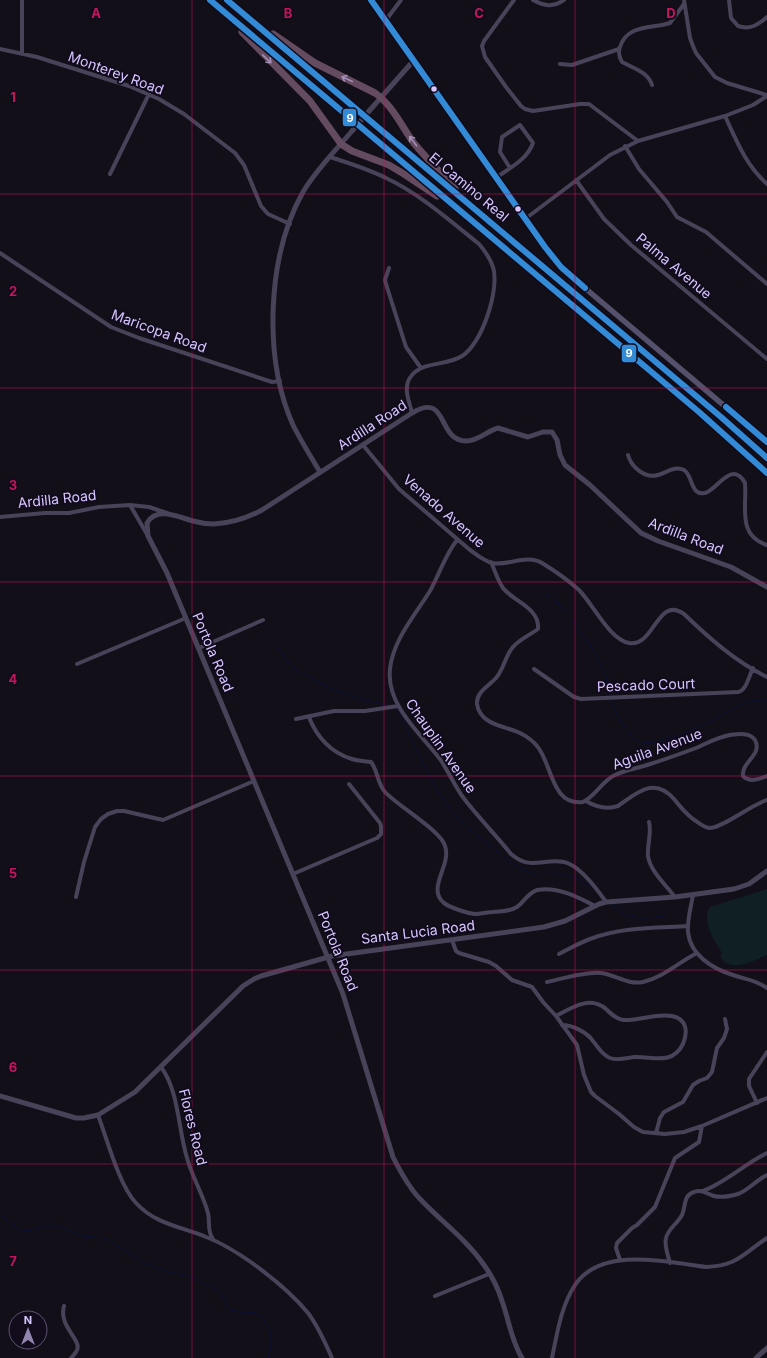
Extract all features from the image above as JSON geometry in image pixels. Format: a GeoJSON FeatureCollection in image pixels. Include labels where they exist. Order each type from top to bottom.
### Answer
{"type":"FeatureCollection","features":[{"type":"Feature","properties":{"kind":"highway","name":"El Camino Real"},"geometry":{"type":"LineString","coordinates":[[210,0],[708,420],[767,473]]}},
{"type":"Feature","properties":{"kind":"highway","name":"El Camino Real"},"geometry":{"type":"LineString","coordinates":[[227,0],[721,417],[767,458]]}},
{"type":"Feature","properties":{"kind":"highway"},"geometry":{"type":"LineString","coordinates":[[222,10],[259,51],[310,101],[341,144],[352,151],[384,163],[404,174],[465,215]]}},
{"type":"Feature","properties":{"kind":"highway"},"geometry":{"type":"LineString","coordinates":[[247,17],[315,63],[381,97],[389,105],[420,150],[477,211]]}},
{"type":"Feature","properties":{"kind":"main road","name":"El Camino Real"},"geometry":{"type":"LineString","coordinates":[[371,0],[525,219],[554,258],[570,276],[767,442]]}},
{"type":"Feature","properties":{"kind":"street"},"geometry":{"type":"LineString","coordinates":[[22,0],[22,54]]}},
{"type":"Feature","properties":{"kind":"street"},"geometry":{"type":"LineString","coordinates":[[386,20],[401,0]]}},
{"type":"Feature","properties":{"kind":"street"},"geometry":{"type":"LineString","coordinates":[[514,0],[484,41],[482,46],[486,57],[521,106],[525,109],[533,111],[589,104],[638,140]]}},
{"type":"Feature","properties":{"kind":"street"},"geometry":{"type":"LineString","coordinates":[[533,0],[548,6],[564,0]]}},
{"type":"Feature","properties":{"kind":"street"},"geometry":{"type":"LineString","coordinates":[[729,0],[731,18],[738,26],[749,28],[754,27],[767,17]]}},
{"type":"Feature","properties":{"kind":"street"},"geometry":{"type":"LineString","coordinates":[[652,85],[646,74],[622,62],[618,53],[619,49],[624,37],[632,32],[670,23],[684,1]]}},
{"type":"Feature","properties":{"kind":"street"},"geometry":{"type":"LineString","coordinates":[[684,1],[693,46],[696,53],[715,77],[727,83],[767,96]]}},
{"type":"Feature","properties":{"kind":"street","name":"Monterey Road"},"geometry":{"type":"LineString","coordinates":[[0,49],[81,70],[129,86],[149,94],[184,114],[238,155],[244,165],[261,206],[268,214],[290,224]]}},
{"type":"Feature","properties":{"kind":"street"},"geometry":{"type":"LineString","coordinates":[[560,64],[572,65],[619,49]]}},
{"type":"Feature","properties":{"kind":"street"},"geometry":{"type":"LineString","coordinates":[[320,472],[293,424],[280,381],[275,356],[273,312],[278,262],[302,193],[330,157],[386,93],[413,59]]}},
{"type":"Feature","properties":{"kind":"street"},"geometry":{"type":"LineString","coordinates":[[110,174],[149,94]]}},
{"type":"Feature","properties":{"kind":"street"},"geometry":{"type":"LineString","coordinates":[[525,219],[610,155],[625,146],[638,140],[725,116],[753,105],[767,96]]}},
{"type":"Feature","properties":{"kind":"street"},"geometry":{"type":"LineString","coordinates":[[725,116],[747,161],[753,170],[767,184]]}},
{"type":"Feature","properties":{"kind":"street"},"geometry":{"type":"LineString","coordinates":[[496,178],[522,160],[533,143],[520,126],[502,137],[500,152],[510,168]]}},
{"type":"Feature","properties":{"kind":"street"},"geometry":{"type":"LineString","coordinates":[[625,146],[639,169],[667,202],[677,217],[706,232],[767,284]]}},
{"type":"Feature","properties":{"kind":"street"},"geometry":{"type":"LineString","coordinates":[[330,157],[375,173],[408,190],[479,244],[490,260],[494,271],[493,288],[487,316],[478,339],[469,350],[457,359],[421,368],[412,375],[407,385],[407,394],[412,413]]}},
{"type":"Feature","properties":{"kind":"street","name":"Palma Avenue"},"geometry":{"type":"LineString","coordinates":[[576,180],[596,209],[614,229],[767,359]]}},
{"type":"Feature","properties":{"kind":"street","name":"Maricopa Road"},"geometry":{"type":"LineString","coordinates":[[0,253],[111,327],[139,338],[272,382],[280,381]]}},
{"type":"Feature","properties":{"kind":"street"},"geometry":{"type":"LineString","coordinates":[[389,268],[385,280],[406,347],[421,368]]}},
{"type":"Feature","properties":{"kind":"street","name":"Ardilla Road"},"geometry":{"type":"LineString","coordinates":[[0,517],[45,513],[69,513],[99,507],[130,505],[149,507],[192,521],[208,523],[236,521],[255,514],[412,413],[426,407],[435,409],[439,413],[449,433],[464,441],[474,440],[498,428],[528,437],[543,432],[552,432],[558,440],[560,456],[565,465],[590,485],[641,533],[658,541],[731,567],[767,587]]}},
{"type":"Feature","properties":{"kind":"street","name":"Venado Avenue"},"geometry":{"type":"LineString","coordinates":[[364,445],[399,489],[457,540],[481,558],[491,562],[502,563],[527,559],[542,562],[580,590],[608,628],[622,640],[636,643],[644,638],[659,619],[668,611],[681,611],[719,646],[767,677]]}},
{"type":"Feature","properties":{"kind":"street"},"geometry":{"type":"LineString","coordinates":[[628,455],[634,466],[648,475],[658,476],[678,468],[685,470],[688,472],[694,489],[700,493],[710,491],[720,480],[729,475],[741,477],[745,483],[744,511],[746,524],[750,533],[757,541],[767,545]]}},
{"type":"Feature","properties":{"kind":"street","name":"Portola Road"},"geometry":{"type":"LineString","coordinates":[[130,505],[167,573],[329,957],[349,1011],[393,1157],[403,1178],[420,1199],[459,1236],[476,1255],[489,1274],[502,1301],[513,1340],[522,1358]]}},
{"type":"Feature","properties":{"kind":"street"},"geometry":{"type":"LineString","coordinates":[[148,536],[147,526],[151,518],[156,515],[167,513]]}},
{"type":"Feature","properties":{"kind":"street","name":"Chauplin Avenue"},"geometry":{"type":"LineString","coordinates":[[457,540],[434,584],[404,631],[392,656],[389,680],[398,706],[440,760],[462,795],[511,854],[518,860],[528,863],[560,862],[570,865],[586,878],[606,902]]}},
{"type":"Feature","properties":{"kind":"street"},"geometry":{"type":"LineString","coordinates":[[491,562],[506,592],[530,610],[535,616],[538,623],[538,629],[512,647],[500,672],[491,684],[481,692],[477,701],[479,709],[488,721],[520,733],[537,746],[559,791],[566,798],[575,802],[586,801],[597,807],[614,808],[638,791],[650,788],[659,788],[671,797],[682,810],[703,826],[711,828],[715,828],[755,805],[767,800]]}},
{"type":"Feature","properties":{"kind":"street"},"geometry":{"type":"LineString","coordinates":[[77,664],[186,618]]}},
{"type":"Feature","properties":{"kind":"street"},"geometry":{"type":"LineString","coordinates":[[199,648],[263,620]]}},
{"type":"Feature","properties":{"kind":"street","name":"Pescado Court"},"geometry":{"type":"LineString","coordinates":[[534,669],[574,697],[581,699],[742,692],[745,689],[748,676],[753,668]]}},
{"type":"Feature","properties":{"kind":"street"},"geometry":{"type":"LineString","coordinates":[[296,719],[334,711],[365,711],[398,706]]}},
{"type":"Feature","properties":{"kind":"street"},"geometry":{"type":"LineString","coordinates":[[309,717],[313,728],[327,745],[336,752],[351,759],[371,762],[374,766],[378,783],[385,792],[409,813],[436,833],[444,842],[447,851],[446,861],[438,881],[438,888],[439,897],[445,903],[473,914],[506,911],[517,907],[530,894],[538,890],[546,890],[562,892],[580,898],[594,906]]}},
{"type":"Feature","properties":{"kind":"street","name":"Aguila Avenue"},"geometry":{"type":"LineString","coordinates":[[586,801],[604,782],[620,772],[646,766],[728,735],[748,735],[756,742],[756,752],[743,772],[745,778],[756,780],[767,776]]}},
{"type":"Feature","properties":{"kind":"street"},"geometry":{"type":"LineString","coordinates":[[76,897],[84,862],[95,827],[101,819],[108,814],[117,811],[124,811],[162,820],[254,781]]}},
{"type":"Feature","properties":{"kind":"street"},"geometry":{"type":"LineString","coordinates":[[293,874],[377,838],[381,834],[382,826],[349,784]]}},
{"type":"Feature","properties":{"kind":"street"},"geometry":{"type":"LineString","coordinates":[[649,822],[651,828],[648,856],[651,867],[675,897]]}},
{"type":"Feature","properties":{"kind":"street","name":"Santa Lucia Road"},"geometry":{"type":"LineString","coordinates":[[0,1096],[76,1118],[98,1115],[135,1092],[243,986],[261,976],[329,957],[354,952],[544,927],[565,921],[594,906],[606,902],[693,895],[745,886],[758,879],[767,871]]}},
{"type":"Feature","properties":{"kind":"street"},"geometry":{"type":"LineString","coordinates":[[693,895],[688,926],[689,938],[697,953],[716,968],[729,974],[758,981],[767,988]]}},
{"type":"Feature","properties":{"kind":"street"},"geometry":{"type":"LineString","coordinates":[[559,954],[589,939],[611,933],[688,926]]}},
{"type":"Feature","properties":{"kind":"street"},"geometry":{"type":"LineString","coordinates":[[452,940],[456,950],[459,953],[489,962],[512,980],[532,987],[556,1016],[578,1048],[580,1063],[591,1092],[634,1127],[644,1132],[665,1134],[677,1133],[702,1126],[767,1098]]}},
{"type":"Feature","properties":{"kind":"street"},"geometry":{"type":"LineString","coordinates":[[547,982],[595,973],[607,974],[628,982],[644,982],[665,972],[686,958],[697,953]]}},
{"type":"Feature","properties":{"kind":"street"},"geometry":{"type":"LineString","coordinates":[[556,1016],[579,1005],[594,1003],[601,1006],[615,1018],[623,1020],[660,1015],[674,1016],[683,1023],[686,1031],[684,1041],[680,1049],[670,1057],[657,1059],[635,1057],[616,1060],[605,1056],[592,1039],[586,1034],[573,1027],[562,1025]]}},
{"type":"Feature","properties":{"kind":"street"},"geometry":{"type":"LineString","coordinates":[[656,1133],[660,1118],[664,1112],[683,1102],[693,1085],[707,1078],[712,1072],[717,1048],[724,1038],[727,1029],[725,1019]]}},
{"type":"Feature","properties":{"kind":"street"},"geometry":{"type":"LineString","coordinates":[[757,1102],[749,1086],[749,1079],[767,1052]]}},
{"type":"Feature","properties":{"kind":"street","name":"Flores Road"},"geometry":{"type":"LineString","coordinates":[[161,1067],[172,1088],[184,1149],[208,1213],[210,1236],[213,1240]]}},
{"type":"Feature","properties":{"kind":"street"},"geometry":{"type":"LineString","coordinates":[[98,1115],[119,1174],[128,1194],[140,1208],[165,1223],[213,1240],[250,1261],[297,1301],[314,1321],[332,1358]]}},
{"type":"Feature","properties":{"kind":"street"},"geometry":{"type":"LineString","coordinates":[[620,1260],[616,1243],[655,1207],[675,1158],[699,1142],[702,1126]]}},
{"type":"Feature","properties":{"kind":"street"},"geometry":{"type":"LineString","coordinates":[[670,1263],[665,1241],[668,1234],[682,1215],[685,1201],[689,1195],[694,1192],[703,1191],[714,1187],[767,1153]]}},
{"type":"Feature","properties":{"kind":"street"},"geometry":{"type":"LineString","coordinates":[[703,1191],[718,1197],[724,1197],[745,1190],[759,1179],[767,1175]]}},
{"type":"Feature","properties":{"kind":"street"},"geometry":{"type":"LineString","coordinates":[[552,1358],[566,1304],[575,1285],[592,1269],[604,1264],[630,1259],[706,1267],[723,1265],[744,1256],[767,1238]]}},
{"type":"Feature","properties":{"kind":"street"},"geometry":{"type":"LineString","coordinates":[[435,1296],[489,1274]]}},
{"type":"Feature","properties":{"kind":"street"},"geometry":{"type":"LineString","coordinates":[[64,1306],[62,1312],[64,1322],[78,1344],[78,1350],[71,1358]]}},
{"type":"Feature","properties":{"kind":"street"},"geometry":{"type":"LineString","coordinates":[[756,1358],[767,1348]]}},
{"type":"Feature","properties":{"kind":"shaded area"},"geometry":{"type":"Polygon","coordinates":[[[767,889],[767,955],[749,963],[729,965],[724,962],[720,956],[722,953],[715,942],[708,924],[707,918],[710,907],[767,889]]]}},
{"type":"Feature","properties":{"kind":"waterway"},"geometry":{"type":"LineString","coordinates":[[546,594],[571,618],[597,656],[605,673],[610,696]]}},
{"type":"Feature","properties":{"kind":"waterway"},"geometry":{"type":"LineString","coordinates":[[278,648],[290,665],[296,670],[330,688],[352,696],[389,706]]}},
{"type":"Feature","properties":{"kind":"waterway"},"geometry":{"type":"LineString","coordinates":[[610,699],[624,727],[637,740],[644,742],[664,740],[713,720],[736,706],[755,700],[767,700]]}},
{"type":"Feature","properties":{"kind":"waterway"},"geometry":{"type":"LineString","coordinates":[[394,708],[398,711],[405,724],[436,789],[447,805],[465,826],[517,867],[533,874],[563,874],[576,878],[592,887]]}},
{"type":"Feature","properties":{"kind":"waterway"},"geometry":{"type":"LineString","coordinates":[[611,903],[630,916],[642,918],[665,916]]}},
{"type":"Feature","properties":{"kind":"waterway"},"geometry":{"type":"LineString","coordinates":[[0,1215],[18,1229],[27,1231],[42,1227],[61,1227],[82,1236],[105,1238],[144,1263],[169,1272],[190,1276],[220,1291],[228,1307],[232,1310],[245,1313],[254,1312],[263,1318],[269,1327],[271,1335],[271,1346],[268,1358]]}},
{"type":"Feature","properties":{"kind":"transit line","name":"9"},"geometry":{"type":"LineString","coordinates":[[210,0],[699,412],[767,473]]}},
{"type":"Feature","properties":{"kind":"transit line","name":"9"},"geometry":{"type":"LineString","coordinates":[[227,0],[721,417],[767,458]]}},
{"type":"Feature","properties":{"kind":"transit line","name":"9"},"geometry":{"type":"LineString","coordinates":[[371,0],[545,247],[561,267],[585,288]]}},
{"type":"Feature","properties":{"kind":"transit line","name":"9"},"geometry":{"type":"LineString","coordinates":[[726,407],[767,442]]}}]}
